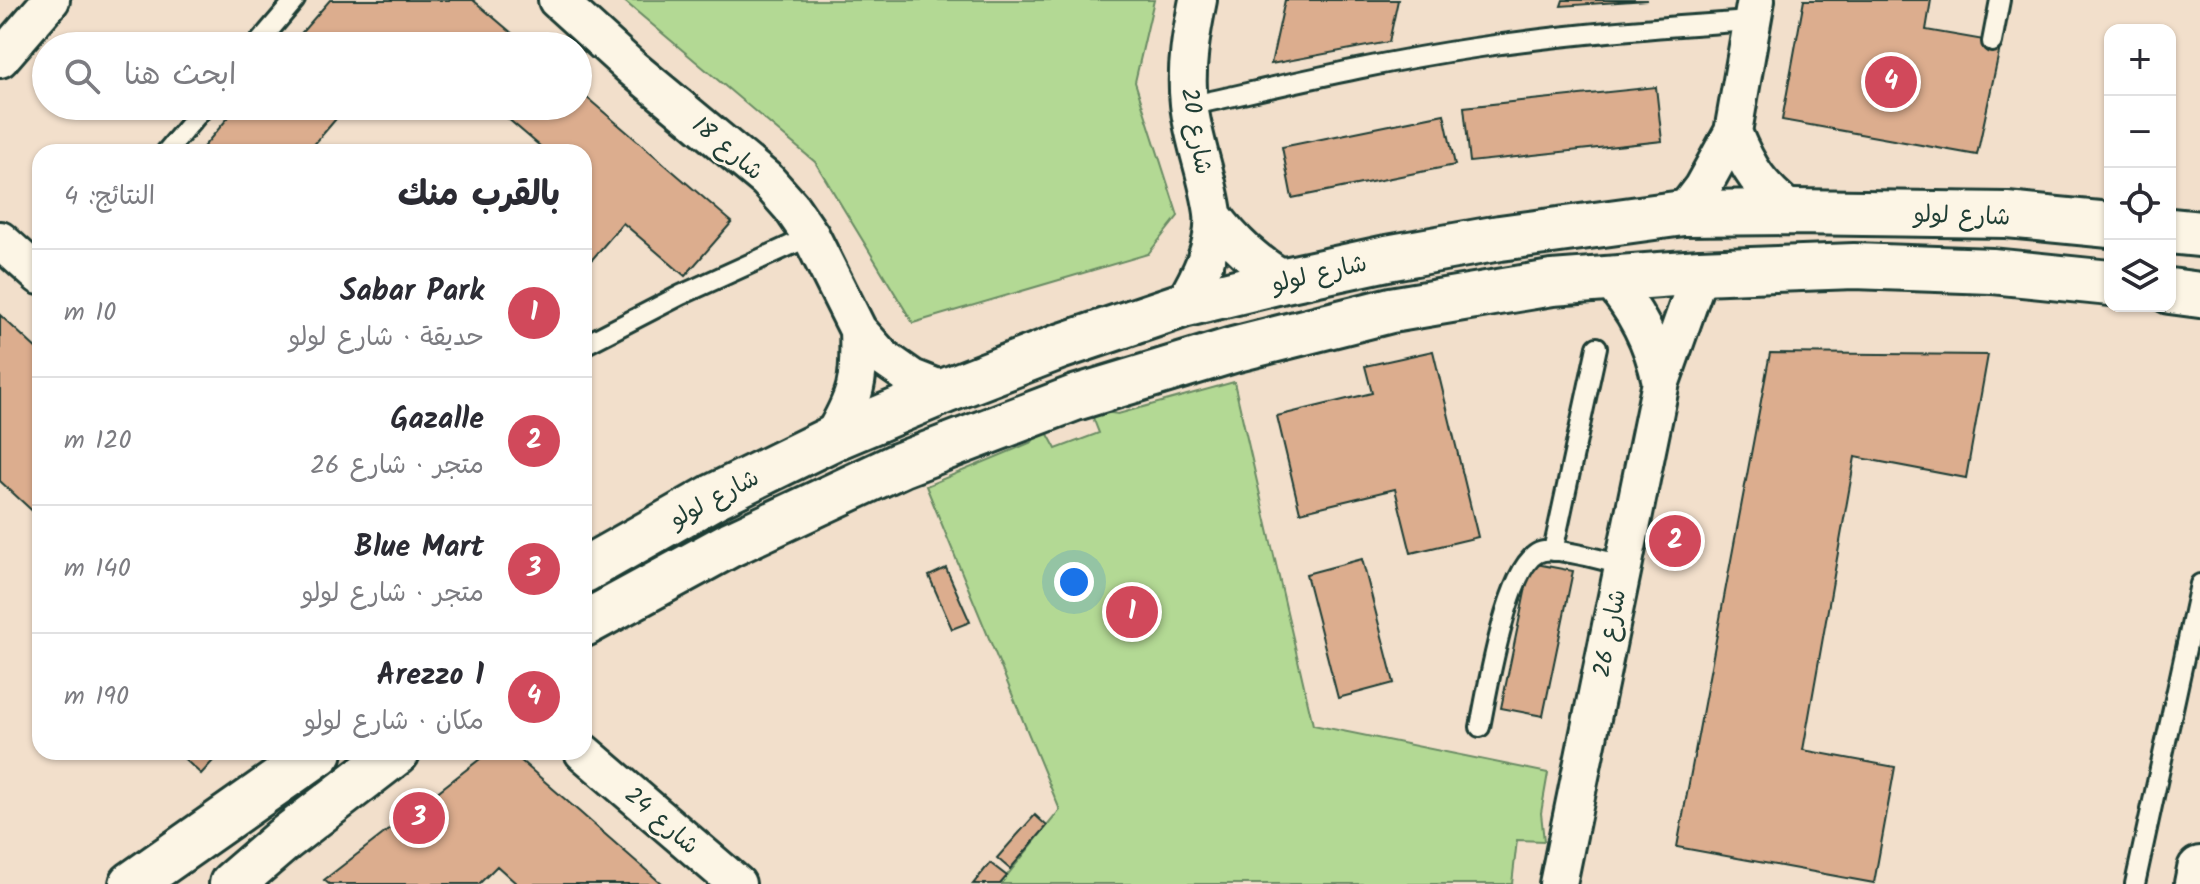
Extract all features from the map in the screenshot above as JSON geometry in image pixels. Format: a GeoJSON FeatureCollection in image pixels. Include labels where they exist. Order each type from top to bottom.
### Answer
{"type":"FeatureCollection","features":[{"type":"Feature","properties":{"kind":"street"},"geometry":{"type":"LineString","coordinates":[[0,59],[51,0]]}},
{"type":"Feature","properties":{"kind":"street","name":"شارع 18"},"geometry":{"type":"LineString","coordinates":[[557,0],[632,68],[767,180],[811,236],[858,330],[882,357],[912,378],[945,391]]}},
{"type":"Feature","properties":{"kind":"street","name":"شارع 20"},"geometry":{"type":"LineString","coordinates":[[1183,305],[1199,277],[1210,247],[1213,215],[1189,106],[1188,57],[1198,0]]}},
{"type":"Feature","properties":{"kind":"street"},"geometry":{"type":"LineString","coordinates":[[1683,213],[1710,174],[1733,132],[1754,10]]}},
{"type":"Feature","properties":{"kind":"street"},"geometry":{"type":"LineString","coordinates":[[1733,132],[1746,163],[1766,190],[1792,212]]}},
{"type":"Feature","properties":{"kind":"street","name":"شارع لولو"},"geometry":{"type":"LineString","coordinates":[[592,565],[713,497],[831,439],[945,391],[1059,347],[1183,305],[1285,280],[1500,238],[1683,213],[2007,215],[2104,224]]}},
{"type":"Feature","properties":{"kind":"street","name":"شارع 20"},"geometry":{"type":"LineString","coordinates":[[1213,215],[1233,241],[1257,263],[1285,280]]}},
{"type":"Feature","properties":{"kind":"street"},"geometry":{"type":"LineString","coordinates":[[2176,232],[2200,234]]}},
{"type":"Feature","properties":{"kind":"street"},"geometry":{"type":"LineString","coordinates":[[0,240],[32,269]]}},
{"type":"Feature","properties":{"kind":"street","name":"شارع لولو"},"geometry":{"type":"LineString","coordinates":[[592,620],[731,544],[900,465],[1075,398],[1233,350],[1391,310],[1525,287],[1608,278],[1854,266],[1992,271],[2104,282]]}},
{"type":"Feature","properties":{"kind":"street","name":"شارع 26"},"geometry":{"type":"LineString","coordinates":[[1558,884],[1661,382],[1700,272]]}},
{"type":"Feature","properties":{"kind":"street","name":"شارع 26"},"geometry":{"type":"LineString","coordinates":[[1608,278],[1627,299],[1642,323],[1661,382]]}},
{"type":"Feature","properties":{"kind":"street"},"geometry":{"type":"LineString","coordinates":[[2176,292],[2200,295]]}},
{"type":"Feature","properties":{"kind":"street","name":"شارع 18"},"geometry":{"type":"LineString","coordinates":[[831,439],[850,406],[860,368],[858,330]]}},
{"type":"Feature","properties":{"kind":"street"},"geometry":{"type":"LineString","coordinates":[[1059,347],[1075,398]]}},
{"type":"Feature","properties":{"kind":"street","name":"شارع 24"},"geometry":{"type":"LineString","coordinates":[[592,758],[737,884]]}},
{"type":"Feature","properties":{"kind":"street"},"geometry":{"type":"LineString","coordinates":[[132,884],[309,760]]}},
{"type":"Feature","properties":{"kind":"street"},"geometry":{"type":"LineString","coordinates":[[232,884],[283,840],[387,760]]}},
{"type":"Feature","properties":{"kind":"street"},"geometry":{"type":"LineString","coordinates":[[2197,884],[2200,869]]}},
{"type":"Feature","properties":{"kind":"lane"},"geometry":{"type":"LineString","coordinates":[[268,32],[295,0]]}},
{"type":"Feature","properties":{"kind":"lane"},"geometry":{"type":"LineString","coordinates":[[1992,42],[2000,0]]}},
{"type":"Feature","properties":{"kind":"lane"},"geometry":{"type":"LineString","coordinates":[[1189,106],[1473,48],[1754,10]]}},
{"type":"Feature","properties":{"kind":"lane"},"geometry":{"type":"LineString","coordinates":[[173,144],[193,120]]}},
{"type":"Feature","properties":{"kind":"lane"},"geometry":{"type":"LineString","coordinates":[[592,341],[681,295],[811,236]]}},
{"type":"Feature","properties":{"kind":"lane"},"geometry":{"type":"LineString","coordinates":[[1553,551],[1597,347]]}},
{"type":"Feature","properties":{"kind":"lane"},"geometry":{"type":"LineString","coordinates":[[1480,727],[1506,610],[1527,559],[1535,553],[1553,551],[1623,565]]}},
{"type":"Feature","properties":{"kind":"lane"},"geometry":{"type":"LineString","coordinates":[[2135,884],[2200,584]]}},
{"type":"Feature","properties":{"kind":"green space"},"geometry":{"type":"Polygon","coordinates":[[[623,0],[1154,0],[1135,82],[1178,216],[1148,254],[913,323],[815,162],[623,0]]]}},
{"type":"Feature","properties":{"kind":"green space"},"geometry":{"type":"Polygon","coordinates":[[[1234,382],[1313,725],[1548,773],[1541,813],[1544,841],[1517,840],[1512,884],[1000,884],[1060,810],[926,486],[1032,442],[1043,425],[1056,449],[1099,433],[1090,410],[1118,414],[1234,382]]]}},
{"type":"Feature","properties":{"kind":"building"},"geometry":{"type":"Polygon","coordinates":[[[330,0],[473,0],[511,32],[302,32],[330,0]]]}},
{"type":"Feature","properties":{"kind":"building"},"geometry":{"type":"Polygon","coordinates":[[[1285,0],[1398,0],[1389,42],[1271,64],[1285,0]]]}},
{"type":"Feature","properties":{"kind":"building"},"geometry":{"type":"Polygon","coordinates":[[[1563,0],[1647,0],[1561,6],[1563,0]]]}},
{"type":"Feature","properties":{"kind":"building"},"geometry":{"type":"Polygon","coordinates":[[[1804,0],[1931,0],[1926,30],[2001,43],[1977,155],[1782,120],[1804,0]]]}},
{"type":"Feature","properties":{"kind":"building"},"geometry":{"type":"Polygon","coordinates":[[[1656,87],[1662,141],[1470,162],[1464,107],[1656,87]]]}},
{"type":"Feature","properties":{"kind":"building"},"geometry":{"type":"Polygon","coordinates":[[[592,102],[732,222],[685,276],[623,223],[592,260],[592,144],[538,144],[509,120],[592,120],[592,102]]]}},
{"type":"Feature","properties":{"kind":"building"},"geometry":{"type":"Polygon","coordinates":[[[1444,114],[1455,165],[1292,198],[1282,147],[1444,114]]]}},
{"type":"Feature","properties":{"kind":"building"},"geometry":{"type":"Polygon","coordinates":[[[226,120],[335,120],[315,144],[206,144],[226,120]]]}},
{"type":"Feature","properties":{"kind":"building"},"geometry":{"type":"Polygon","coordinates":[[[0,315],[32,345],[32,511],[0,481],[0,315]]]}},
{"type":"Feature","properties":{"kind":"building"},"geometry":{"type":"Polygon","coordinates":[[[1433,351],[1478,537],[1411,553],[1395,489],[1300,512],[1277,416],[1372,393],[1365,366],[1433,351]]]}},
{"type":"Feature","properties":{"kind":"building"},"geometry":{"type":"Polygon","coordinates":[[[1770,353],[1988,355],[1966,478],[1855,457],[1803,750],[1895,767],[1874,883],[1677,847],[1770,353]]]}},
{"type":"Feature","properties":{"kind":"building"},"geometry":{"type":"Polygon","coordinates":[[[1362,559],[1394,683],[1338,698],[1306,574],[1362,559]]]}},
{"type":"Feature","properties":{"kind":"building"},"geometry":{"type":"Polygon","coordinates":[[[1531,563],[1573,571],[1543,716],[1501,708],[1531,563]]]}},
{"type":"Feature","properties":{"kind":"building"},"geometry":{"type":"Polygon","coordinates":[[[946,568],[970,622],[952,629],[929,576],[946,568]]]}},
{"type":"Feature","properties":{"kind":"building"},"geometry":{"type":"Polygon","coordinates":[[[186,760],[214,760],[201,774],[186,760]]]}},
{"type":"Feature","properties":{"kind":"building"},"geometry":{"type":"Polygon","coordinates":[[[479,760],[520,760],[662,884],[517,884],[497,866],[479,884],[329,884],[324,880],[479,760]]]}},
{"type":"Feature","properties":{"kind":"building"},"geometry":{"type":"Polygon","coordinates":[[[1035,815],[1047,826],[1010,869],[997,858],[1035,815]]]}},
{"type":"Feature","properties":{"kind":"building"},"geometry":{"type":"Polygon","coordinates":[[[990,863],[1007,876],[1000,884],[973,884],[990,863]]]}},
{"type":"Feature","properties":{"kind":"place","name":"Arezzo 1"},"geometry":{"type":"Point","coordinates":[1891,82]}},
{"type":"Feature","properties":{"kind":"place","name":"Gazalle"},"geometry":{"type":"Point","coordinates":[1675,541]}},
{"type":"Feature","properties":{"kind":"place","name":"Sabar Park"},"geometry":{"type":"Point","coordinates":[1132,612]}},
{"type":"Feature","properties":{"kind":"place","name":"Blue Mart"},"geometry":{"type":"Point","coordinates":[419,818]}}]}
